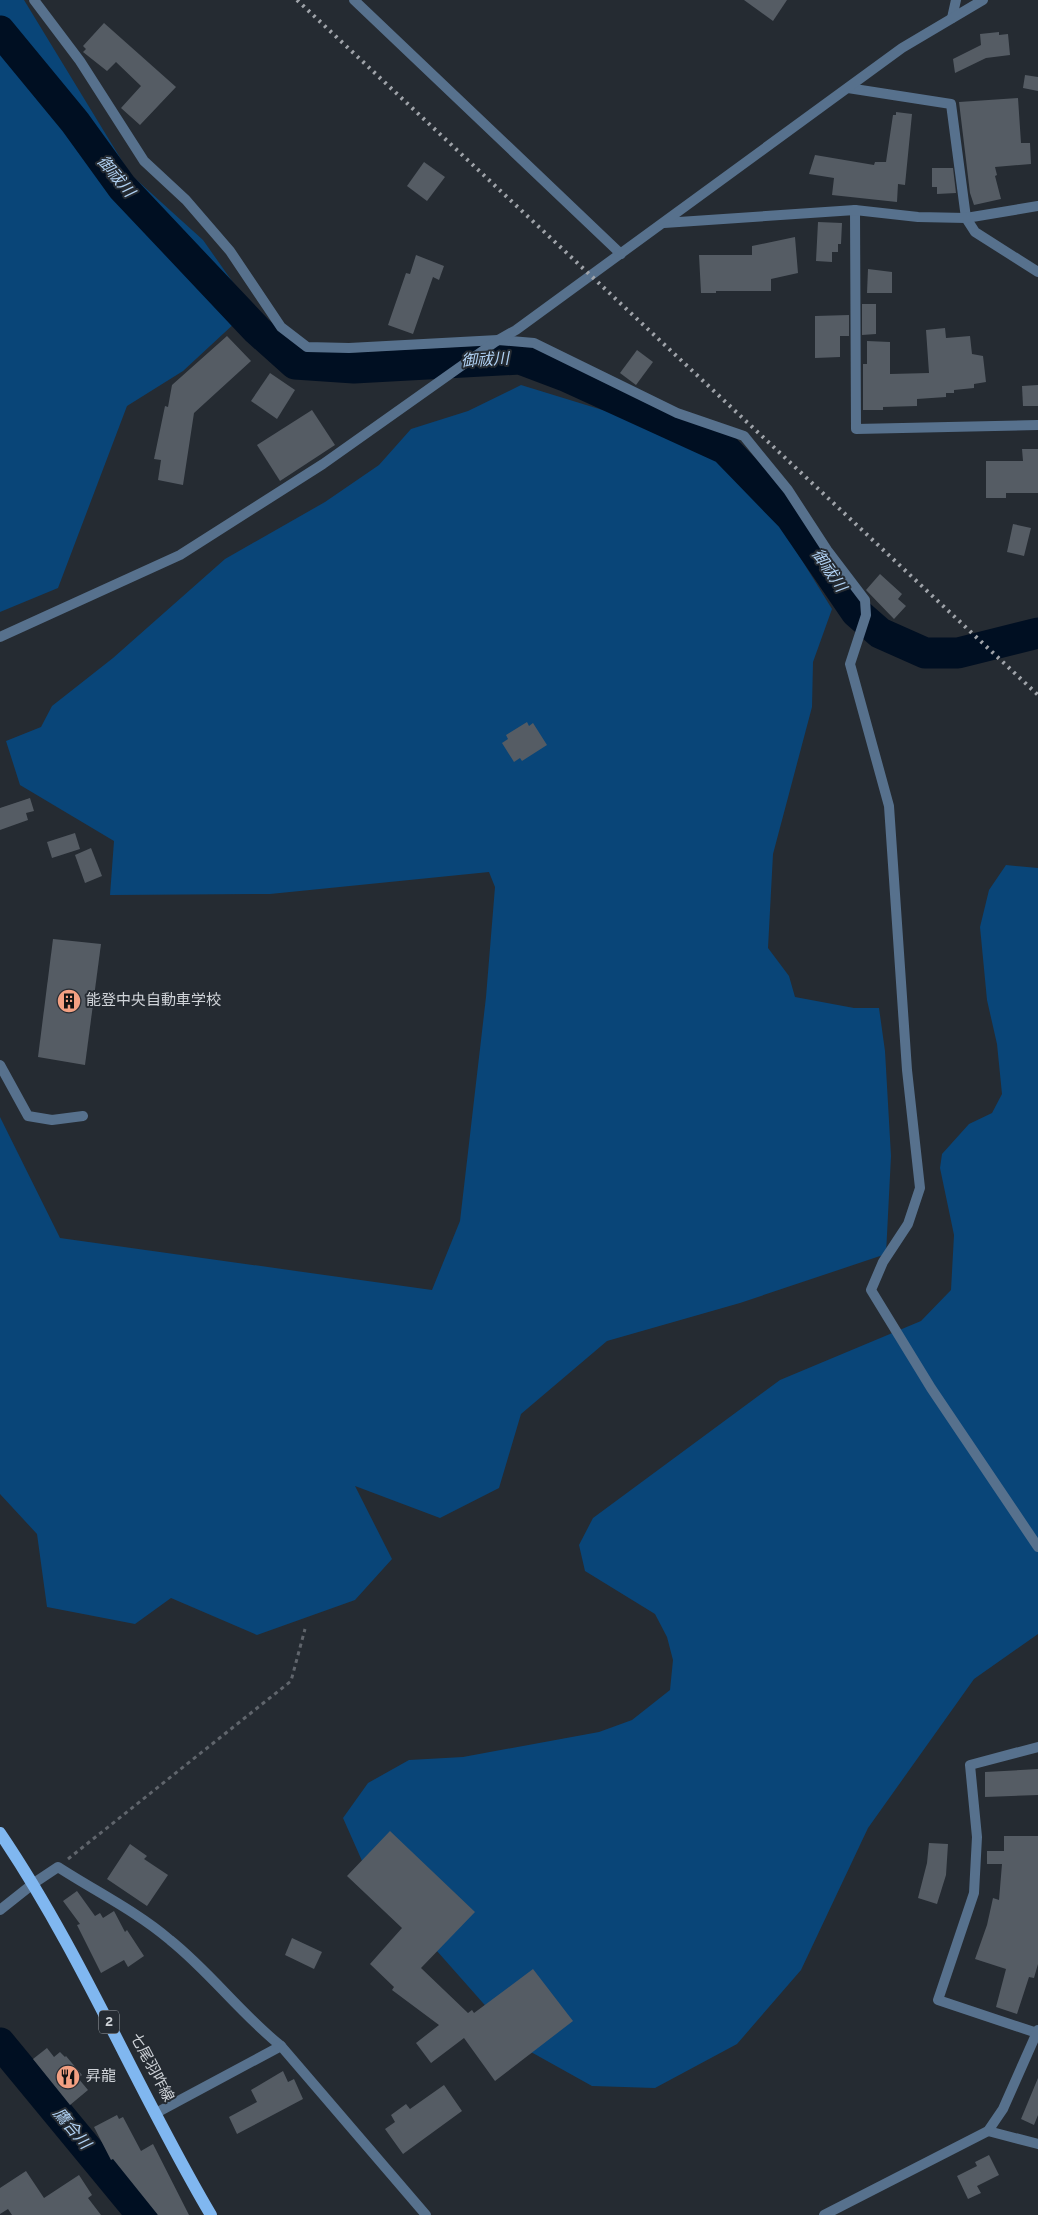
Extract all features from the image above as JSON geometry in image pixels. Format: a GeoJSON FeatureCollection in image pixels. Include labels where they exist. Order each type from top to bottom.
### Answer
{"type":"FeatureCollection","features":[{"type":"Feature","properties":{"kind":"main road","name":"七尾羽咋線"},"geometry":{"type":"LineString","coordinates":[[0,1833],[34,1883],[156,2113],[177,2158],[211,2215]]}},
{"type":"Feature","properties":{"kind":"street"},"geometry":{"type":"LineString","coordinates":[[34,0],[80,62],[144,161],[186,200],[230,251],[281,327],[307,347],[349,348],[498,340],[534,343],[677,413],[744,436],[788,490],[827,550],[865,600],[866,615],[850,664],[889,806],[907,1070],[920,1188],[908,1224],[882,1262],[872,1290],[931,1388],[1038,1547]]}},
{"type":"Feature","properties":{"kind":"street"},"geometry":{"type":"LineString","coordinates":[[354,0],[621,254]]}},
{"type":"Feature","properties":{"kind":"street"},"geometry":{"type":"LineString","coordinates":[[952,18],[956,0]]}},
{"type":"Feature","properties":{"kind":"street"},"geometry":{"type":"LineString","coordinates":[[0,637],[180,555],[323,464],[498,340],[516,330],[902,48],[983,0]]}},
{"type":"Feature","properties":{"kind":"street"},"geometry":{"type":"LineString","coordinates":[[848,88],[951,104],[966,218],[975,232],[1038,272]]}},
{"type":"Feature","properties":{"kind":"street"},"geometry":{"type":"LineString","coordinates":[[664,223],[855,210],[918,217],[966,218],[1038,206]]}},
{"type":"Feature","properties":{"kind":"street"},"geometry":{"type":"LineString","coordinates":[[855,210],[856,429],[1038,425]]}},
{"type":"Feature","properties":{"kind":"street"},"geometry":{"type":"LineString","coordinates":[[0,1065],[28,1116],[52,1120],[83,1116]]}},
{"type":"Feature","properties":{"kind":"street"},"geometry":{"type":"LineString","coordinates":[[824,2215],[988,2131],[1003,2109],[1037,2031],[938,2000],[974,1893],[977,1837],[970,1765],[1038,1747]]}},
{"type":"Feature","properties":{"kind":"street"},"geometry":{"type":"LineString","coordinates":[[0,1910],[58,1867],[170,1939],[254,2025],[281,2046],[426,2215]]}},
{"type":"Feature","properties":{"kind":"street"},"geometry":{"type":"LineString","coordinates":[[156,2113],[281,2046]]}},
{"type":"Feature","properties":{"kind":"street"},"geometry":{"type":"LineString","coordinates":[[988,2131],[1038,2144]]}},
{"type":"Feature","properties":{"kind":"path"},"geometry":{"type":"LineString","coordinates":[[58,1867],[291,1681],[305,1629]]}},
{"type":"Feature","properties":{"kind":"shaded area"},"geometry":{"type":"Polygon","coordinates":[[[0,0],[24,0],[130,174],[203,240],[251,308],[183,371],[127,406],[58,588],[0,612],[0,0]]]}},
{"type":"Feature","properties":{"kind":"shaded area"},"geometry":{"type":"Polygon","coordinates":[[[521,385],[648,424],[723,461],[771,510],[832,609],[813,662],[812,707],[773,854],[768,948],[789,976],[795,997],[854,1008],[879,1008],[885,1051],[891,1156],[886,1254],[740,1303],[607,1341],[521,1414],[499,1488],[440,1518],[355,1486],[392,1559],[355,1600],[257,1635],[171,1598],[135,1624],[47,1607],[37,1534],[0,1494],[0,1117],[60,1238],[432,1290],[460,1221],[486,997],[495,887],[489,872],[270,894],[110,895],[114,841],[20,785],[6,741],[41,727],[52,706],[113,658],[225,559],[325,502],[379,465],[411,429],[468,411],[521,385]]]}},
{"type":"Feature","properties":{"kind":"shaded area"},"geometry":{"type":"Polygon","coordinates":[[[1006,865],[1038,868],[1038,1634],[974,1679],[868,1828],[801,1970],[737,2044],[655,2088],[592,2086],[522,2047],[367,1872],[343,1818],[368,1783],[409,1760],[463,1757],[599,1732],[632,1720],[670,1690],[673,1660],[667,1637],[655,1614],[585,1571],[579,1545],[593,1518],[780,1380],[921,1321],[951,1290],[954,1235],[940,1168],[942,1154],[969,1124],[992,1113],[1002,1094],[997,1044],[987,1000],[980,927],[989,890],[1006,865]]]}},
{"type":"Feature","properties":{"kind":"building"},"geometry":{"type":"Polygon","coordinates":[[[744,0],[787,0],[773,21],[744,0]]]}},
{"type":"Feature","properties":{"kind":"building"},"geometry":{"type":"Polygon","coordinates":[[[104,23],[176,87],[140,125],[121,108],[141,86],[116,62],[107,71],[83,52],[86,49],[83,46],[104,23]]]}},
{"type":"Feature","properties":{"kind":"building"},"geometry":{"type":"Polygon","coordinates":[[[999,32],[999,35],[1008,34],[1010,55],[986,58],[955,73],[953,59],[981,45],[980,34],[999,32]]]}},
{"type":"Feature","properties":{"kind":"building"},"geometry":{"type":"Polygon","coordinates":[[[1025,75],[1038,77],[1038,91],[1023,88],[1025,75]]]}},
{"type":"Feature","properties":{"kind":"building"},"geometry":{"type":"Polygon","coordinates":[[[1018,98],[1021,143],[1030,143],[1031,164],[995,167],[997,175],[995,176],[1001,199],[974,205],[970,193],[959,102],[1018,98]]]}},
{"type":"Feature","properties":{"kind":"building"},"geometry":{"type":"Polygon","coordinates":[[[896,112],[912,114],[905,185],[898,184],[897,202],[832,195],[834,178],[809,174],[815,155],[874,165],[875,162],[886,162],[893,115],[896,115],[896,112]]]}},
{"type":"Feature","properties":{"kind":"building"},"geometry":{"type":"Polygon","coordinates":[[[424,162],[445,177],[427,201],[407,186],[424,162]]]}},
{"type":"Feature","properties":{"kind":"building"},"geometry":{"type":"Polygon","coordinates":[[[932,168],[953,168],[956,193],[937,194],[937,187],[932,187],[932,168]]]}},
{"type":"Feature","properties":{"kind":"building"},"geometry":{"type":"Polygon","coordinates":[[[818,222],[842,223],[841,244],[838,244],[838,252],[832,252],[832,262],[816,261],[818,222]]]}},
{"type":"Feature","properties":{"kind":"building"},"geometry":{"type":"Polygon","coordinates":[[[795,237],[798,273],[771,279],[771,291],[716,291],[716,293],[701,293],[699,255],[752,255],[752,246],[795,237]]]}},
{"type":"Feature","properties":{"kind":"building"},"geometry":{"type":"Polygon","coordinates":[[[416,255],[444,266],[439,280],[433,277],[413,334],[388,325],[406,273],[410,274],[416,255]]]}},
{"type":"Feature","properties":{"kind":"building"},"geometry":{"type":"Polygon","coordinates":[[[868,269],[892,272],[892,293],[867,293],[868,269]]]}},
{"type":"Feature","properties":{"kind":"building"},"geometry":{"type":"Polygon","coordinates":[[[862,304],[876,304],[876,334],[862,335],[862,304]]]}},
{"type":"Feature","properties":{"kind":"building"},"geometry":{"type":"Polygon","coordinates":[[[849,315],[849,336],[840,336],[840,357],[815,358],[815,316],[849,315]]]}},
{"type":"Feature","properties":{"kind":"building"},"geometry":{"type":"Polygon","coordinates":[[[945,328],[946,338],[970,336],[972,354],[983,356],[986,382],[974,384],[974,388],[954,390],[954,393],[946,393],[946,397],[917,399],[917,406],[883,407],[883,410],[863,410],[863,364],[867,364],[867,341],[890,342],[890,374],[929,373],[926,330],[945,328]]]}},
{"type":"Feature","properties":{"kind":"building"},"geometry":{"type":"Polygon","coordinates":[[[227,336],[251,361],[194,413],[183,485],[158,480],[161,460],[154,459],[165,406],[168,407],[172,385],[227,336]]]}},
{"type":"Feature","properties":{"kind":"building"},"geometry":{"type":"Polygon","coordinates":[[[637,350],[653,362],[636,385],[620,373],[637,350]]]}},
{"type":"Feature","properties":{"kind":"building"},"geometry":{"type":"Polygon","coordinates":[[[270,373],[295,390],[277,419],[251,401],[270,373]]]}},
{"type":"Feature","properties":{"kind":"building"},"geometry":{"type":"Polygon","coordinates":[[[1038,385],[1038,406],[1023,406],[1022,386],[1038,385]]]}},
{"type":"Feature","properties":{"kind":"building"},"geometry":{"type":"Polygon","coordinates":[[[312,410],[335,445],[280,481],[257,445],[312,410]]]}},
{"type":"Feature","properties":{"kind":"building"},"geometry":{"type":"Polygon","coordinates":[[[1022,449],[1038,449],[1038,493],[1006,493],[1006,498],[986,498],[986,461],[1023,461],[1022,449]]]}},
{"type":"Feature","properties":{"kind":"building"},"geometry":{"type":"Polygon","coordinates":[[[1013,524],[1031,528],[1024,556],[1007,552],[1013,524]]]}},
{"type":"Feature","properties":{"kind":"building"},"geometry":{"type":"Polygon","coordinates":[[[880,574],[902,594],[898,599],[906,606],[894,619],[866,590],[880,574]]]}},
{"type":"Feature","properties":{"kind":"building"},"geometry":{"type":"Polygon","coordinates":[[[527,722],[529,726],[533,723],[547,745],[522,761],[520,758],[514,762],[502,743],[508,739],[506,735],[527,722]]]}},
{"type":"Feature","properties":{"kind":"building"},"geometry":{"type":"Polygon","coordinates":[[[30,798],[34,811],[26,813],[28,820],[0,830],[0,808],[30,798]]]}},
{"type":"Feature","properties":{"kind":"building"},"geometry":{"type":"Polygon","coordinates":[[[75,833],[80,849],[52,858],[47,842],[75,833]]]}},
{"type":"Feature","properties":{"kind":"building"},"geometry":{"type":"Polygon","coordinates":[[[91,848],[102,876],[85,883],[75,855],[91,848]]]}},
{"type":"Feature","properties":{"kind":"building","name":"能登中央自動車学校"},"geometry":{"type":"Polygon","coordinates":[[[53,939],[101,944],[85,1065],[38,1057],[53,939]]]}},
{"type":"Feature","properties":{"kind":"building"},"geometry":{"type":"Polygon","coordinates":[[[1038,1769],[1038,1795],[985,1797],[985,1772],[1038,1769]]]}},
{"type":"Feature","properties":{"kind":"building"},"geometry":{"type":"Polygon","coordinates":[[[390,1831],[475,1912],[421,1968],[468,2013],[472,2010],[474,2013],[533,1969],[573,2021],[495,2081],[464,2038],[431,2063],[416,2043],[439,2025],[392,1990],[394,1987],[370,1964],[402,1928],[347,1876],[390,1831]]]}},
{"type":"Feature","properties":{"kind":"building"},"geometry":{"type":"Polygon","coordinates":[[[1004,1836],[1038,1836],[1038,1964],[1034,1978],[1029,1977],[1017,2014],[996,2007],[1006,1969],[975,1959],[987,1925],[993,1898],[999,1900],[1002,1864],[987,1864],[987,1851],[1004,1851],[1004,1836]]]}},
{"type":"Feature","properties":{"kind":"building"},"geometry":{"type":"Polygon","coordinates":[[[929,1843],[948,1844],[946,1875],[937,1904],[918,1898],[927,1863],[929,1843]]]}},
{"type":"Feature","properties":{"kind":"building"},"geometry":{"type":"Polygon","coordinates":[[[130,1844],[147,1856],[144,1859],[168,1875],[147,1906],[107,1879],[130,1844]]]}},
{"type":"Feature","properties":{"kind":"building"},"geometry":{"type":"Polygon","coordinates":[[[77,1891],[95,1916],[100,1913],[103,1918],[114,1911],[125,1932],[127,1930],[144,1956],[128,1967],[124,1960],[101,1973],[77,1925],[80,1924],[63,1901],[77,1891]]]}},
{"type":"Feature","properties":{"kind":"building"},"geometry":{"type":"Polygon","coordinates":[[[292,1938],[322,1952],[314,1969],[285,1955],[292,1938]]]}},
{"type":"Feature","properties":{"kind":"building"},"geometry":{"type":"Polygon","coordinates":[[[47,2048],[54,2057],[60,2052],[66,2056],[82,2075],[78,2078],[88,2090],[70,2105],[33,2059],[47,2048]]]}},
{"type":"Feature","properties":{"kind":"building"},"geometry":{"type":"Polygon","coordinates":[[[283,2071],[288,2082],[294,2079],[303,2099],[237,2134],[229,2117],[257,2102],[251,2090],[283,2071]]]}},
{"type":"Feature","properties":{"kind":"building"},"geometry":{"type":"Polygon","coordinates":[[[1038,2078],[1038,2115],[1034,2125],[1021,2119],[1038,2078]]]}},
{"type":"Feature","properties":{"kind":"building"},"geometry":{"type":"Polygon","coordinates":[[[444,2085],[462,2111],[403,2154],[385,2129],[395,2122],[391,2115],[406,2104],[410,2109],[444,2085]]]}},
{"type":"Feature","properties":{"kind":"building"},"geometry":{"type":"Polygon","coordinates":[[[117,2115],[119,2119],[123,2117],[141,2151],[153,2144],[189,2215],[158,2215],[113,2159],[111,2160],[94,2127],[117,2115]]]}},
{"type":"Feature","properties":{"kind":"building"},"geometry":{"type":"Polygon","coordinates":[[[989,2155],[999,2175],[977,2186],[981,2193],[968,2199],[957,2176],[977,2166],[975,2162],[989,2155]]]}},
{"type":"Feature","properties":{"kind":"building"},"geometry":{"type":"Polygon","coordinates":[[[26,2171],[44,2198],[79,2175],[92,2195],[88,2198],[101,2215],[12,2215],[8,2209],[0,2214],[0,2188],[26,2171]]]}},
{"type":"Feature","properties":{"kind":"waterway","name":"御祓川"},"geometry":{"type":"LineString","coordinates":[[0,31],[75,122],[122,187],[257,330],[295,364],[354,368],[520,359],[565,376],[725,449],[791,517],[856,612],[880,633],[925,653],[958,653],[1038,633]]}},
{"type":"Feature","properties":{"kind":"waterway","name":"鷹合川"},"geometry":{"type":"LineString","coordinates":[[0,2043],[142,2215]]}},
{"type":"Feature","properties":{"kind":"railway"},"geometry":{"type":"LineString","coordinates":[[297,0],[1038,695]]}},
{"type":"Feature","properties":{"kind":"place","name":"能登中央自動車学校"},"geometry":{"type":"Point","coordinates":[69,1001]}},
{"type":"Feature","properties":{"kind":"place","name":"昇龍"},"geometry":{"type":"Point","coordinates":[68,2077]}}]}
